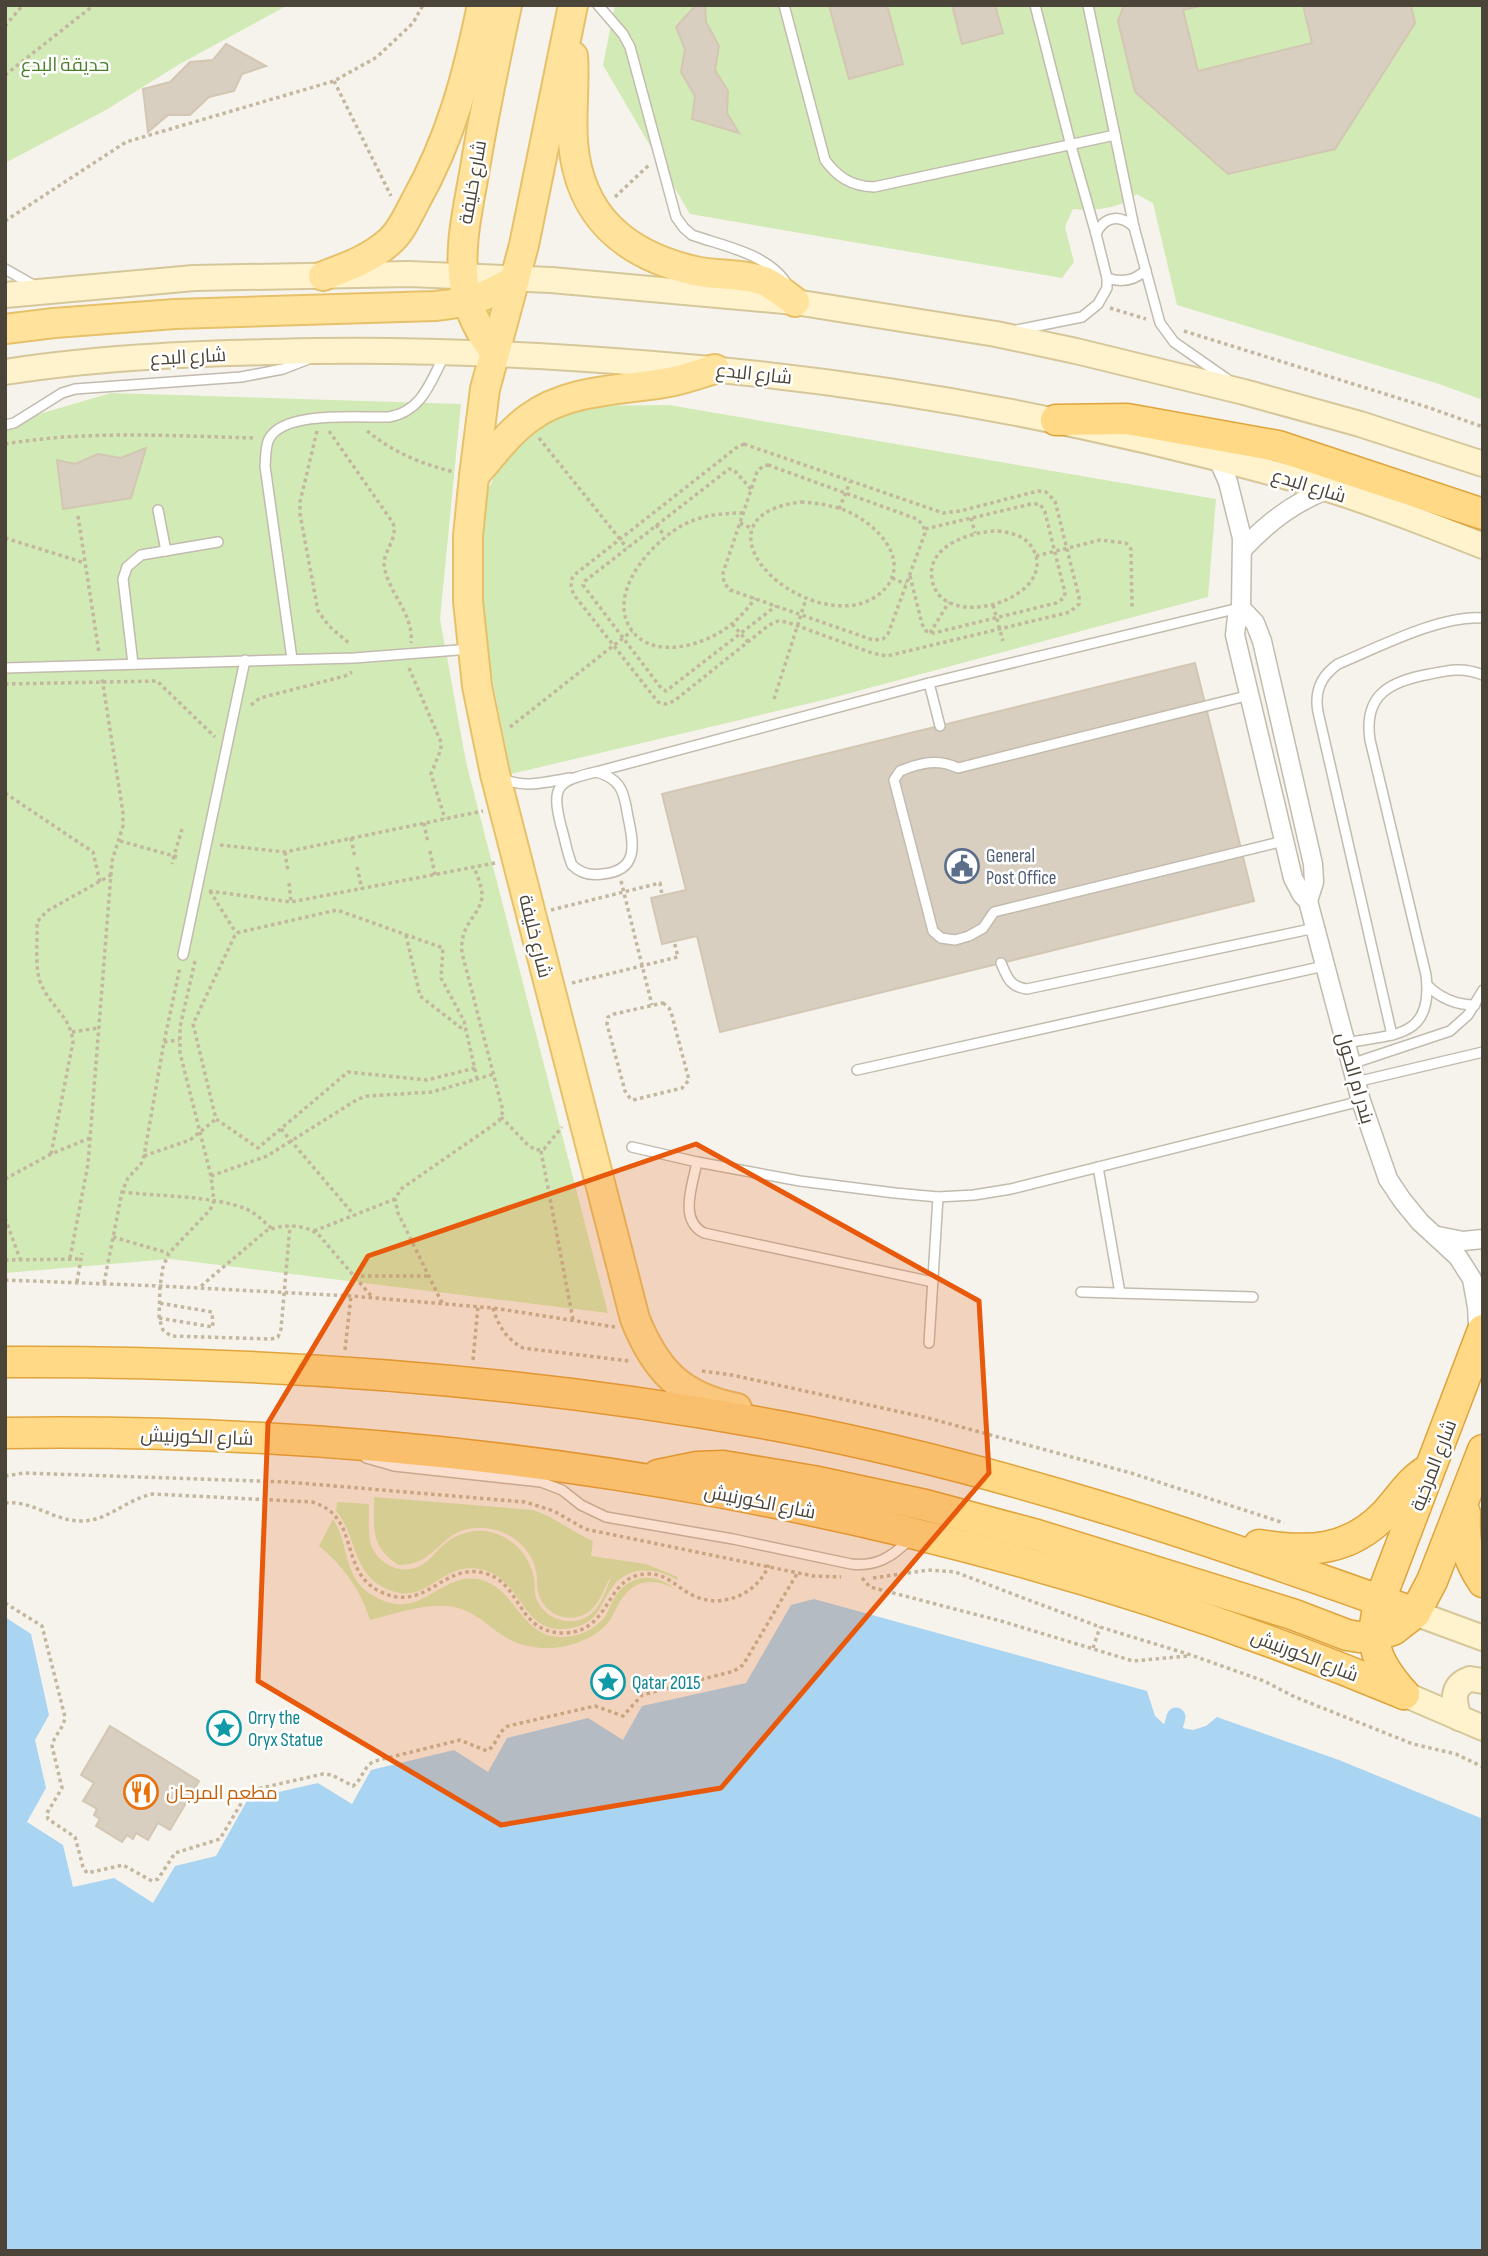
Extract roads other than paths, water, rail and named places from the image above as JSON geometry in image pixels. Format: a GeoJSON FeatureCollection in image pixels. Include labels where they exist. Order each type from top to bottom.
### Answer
{"type":"FeatureCollection","features":[{"type":"Feature","properties":{"kind":"highway"},"geometry":{"type":"LineString","coordinates":[[1056,420],[1126,419],[1279,446],[1483,514]]}},
{"type":"Feature","properties":{"kind":"highway","name":"شارع المرخية"},"geometry":{"type":"LineString","coordinates":[[1373,1636],[1380,1600],[1481,1336]]}},
{"type":"Feature","properties":{"kind":"highway"},"geometry":{"type":"LineString","coordinates":[[5,1362],[173,1365],[343,1373],[471,1383],[579,1394],[787,1428],[1034,1487],[1213,1541],[1415,1613]]}},
{"type":"Feature","properties":{"kind":"highway","name":"شارع الكورنيش"},"geometry":{"type":"LineString","coordinates":[[7,1435],[193,1435],[333,1443],[502,1458],[644,1479],[797,1508],[915,1535],[1087,1581],[1293,1649],[1404,1694]]}},
{"type":"Feature","properties":{"kind":"highway"},"geometry":{"type":"LineString","coordinates":[[644,1479],[697,1467],[723,1466],[825,1483],[925,1505],[1037,1535],[1267,1606],[1347,1635],[1373,1636],[1393,1630],[1415,1613],[1432,1581],[1483,1450]]}},
{"type":"Feature","properties":{"kind":"highway"},"geometry":{"type":"LineString","coordinates":[[1213,1541],[1237,1541],[1298,1550],[1331,1546],[1366,1531],[1420,1474],[1432,1467]]}},
{"type":"Feature","properties":{"kind":"highway"},"geometry":{"type":"LineString","coordinates":[[1464,1498],[1465,1546],[1472,1566],[1483,1582]]}},
{"type":"Feature","properties":{"kind":"highway"},"geometry":{"type":"LineString","coordinates":[[1373,1636],[1380,1664],[1404,1694]]}},
{"type":"Feature","properties":{"kind":"main road"},"geometry":{"type":"LineString","coordinates":[[323,276],[376,253],[392,240],[407,217],[441,152],[458,108],[482,5]]}},
{"type":"Feature","properties":{"kind":"main road","name":"شارع خليفة"},"geometry":{"type":"LineString","coordinates":[[495,353],[475,323],[466,289],[462,242],[507,5]]}},
{"type":"Feature","properties":{"kind":"main road"},"geometry":{"type":"LineString","coordinates":[[571,15],[576,167],[581,185],[597,214],[619,237],[648,256],[696,271],[761,280],[795,302]]}},
{"type":"Feature","properties":{"kind":"main road","name":"شارع خليفة"},"geometry":{"type":"LineString","coordinates":[[571,15],[524,245],[485,389],[468,536],[468,601],[472,649],[495,774],[629,1302],[642,1336],[659,1365],[683,1388],[712,1403],[759,1413],[787,1428]]}},
{"type":"Feature","properties":{"kind":"main road"},"geometry":{"type":"LineString","coordinates":[[5,295],[194,278],[410,274],[485,297],[515,280],[551,280],[795,302],[996,334],[1244,392],[1360,424],[1483,464]]}},
{"type":"Feature","properties":{"kind":"main road"},"geometry":{"type":"LineString","coordinates":[[5,329],[175,314],[408,308],[466,289]]}},
{"type":"Feature","properties":{"kind":"main road","name":"شارع البدع"},"geometry":{"type":"LineString","coordinates":[[5,372],[165,356],[327,351],[446,352],[715,369],[843,384],[1056,420],[1155,442],[1294,478],[1384,508],[1483,547]]}},
{"type":"Feature","properties":{"kind":"main road"},"geometry":{"type":"LineString","coordinates":[[474,476],[530,417],[553,405],[572,397],[614,388],[675,381],[715,369]]}},
{"type":"Feature","properties":{"kind":"main road"},"geometry":{"type":"LineString","coordinates":[[1415,1613],[1483,1638]]}},
{"type":"Feature","properties":{"kind":"main road"},"geometry":{"type":"LineString","coordinates":[[1459,1718],[1454,1691],[1458,1685],[1469,1679],[1483,1681]]}},
{"type":"Feature","properties":{"kind":"main road","name":"شارع الكورنيش"},"geometry":{"type":"LineString","coordinates":[[1404,1694],[1483,1728]]}},
{"type":"Feature","properties":{"kind":"street","name":"بندر ام الحول"},"geometry":{"type":"LineString","coordinates":[[1218,459],[1235,505],[1243,549],[1241,608],[1237,617],[1236,635],[1293,878],[1308,901],[1361,1101],[1388,1178],[1420,1222],[1458,1257],[1472,1279],[1481,1336]]}},
{"type":"Feature","properties":{"kind":"street"},"geometry":{"type":"LineString","coordinates":[[1243,549],[1271,521],[1297,503],[1327,490]]}},
{"type":"Feature","properties":{"kind":"street","name":"بندر ام الحول"},"geometry":{"type":"LineString","coordinates":[[1241,608],[1259,631],[1265,654],[1313,864],[1314,882],[1308,901]]}},
{"type":"Feature","properties":{"kind":"street"},"geometry":{"type":"LineString","coordinates":[[1437,1236],[1463,1241],[1483,1239]]}},
{"type":"Feature","properties":{"kind":"lane"},"geometry":{"type":"LineString","coordinates":[[598,5],[623,34],[630,47],[676,217],[692,235],[765,261],[788,285],[795,302]]}},
{"type":"Feature","properties":{"kind":"lane"},"geometry":{"type":"LineString","coordinates":[[785,5],[825,160],[840,178],[851,183],[874,187],[1115,135]]}},
{"type":"Feature","properties":{"kind":"lane"},"geometry":{"type":"LineString","coordinates":[[996,334],[1082,317],[1098,304],[1107,288],[1096,234],[1035,5]]}},
{"type":"Feature","properties":{"kind":"lane"},"geometry":{"type":"LineString","coordinates":[[1088,5],[1134,227],[1156,313],[1166,334],[1244,392]]}},
{"type":"Feature","properties":{"kind":"lane"},"geometry":{"type":"LineString","coordinates":[[1096,234],[1100,225],[1108,219],[1127,220],[1134,227]]}},
{"type":"Feature","properties":{"kind":"lane"},"geometry":{"type":"LineString","coordinates":[[5,269],[42,290]]}},
{"type":"Feature","properties":{"kind":"lane"},"geometry":{"type":"LineString","coordinates":[[1107,278],[1128,281],[1146,270]]}},
{"type":"Feature","properties":{"kind":"lane"},"geometry":{"type":"LineString","coordinates":[[5,425],[14,423],[62,393],[75,389],[241,377],[283,369],[327,351]]}},
{"type":"Feature","properties":{"kind":"lane"},"geometry":{"type":"LineString","coordinates":[[292,659],[265,466],[269,439],[286,424],[320,419],[401,415],[412,409],[420,400],[446,352]]}},
{"type":"Feature","properties":{"kind":"lane"},"geometry":{"type":"LineString","coordinates":[[158,510],[166,551]]}},
{"type":"Feature","properties":{"kind":"lane"},"geometry":{"type":"LineString","coordinates":[[133,664],[124,573],[135,558],[218,542]]}},
{"type":"Feature","properties":{"kind":"lane"},"geometry":{"type":"LineString","coordinates":[[495,774],[510,782],[526,785],[575,777],[929,683],[1241,608]]}},
{"type":"Feature","properties":{"kind":"lane"},"geometry":{"type":"LineString","coordinates":[[1392,1035],[1318,712],[1317,691],[1325,674],[1338,664],[1437,624],[1462,618],[1483,618]]}},
{"type":"Feature","properties":{"kind":"lane"},"geometry":{"type":"LineString","coordinates":[[5,668],[354,658],[472,649]]}},
{"type":"Feature","properties":{"kind":"lane"},"geometry":{"type":"LineString","coordinates":[[183,954],[245,660]]}},
{"type":"Feature","properties":{"kind":"lane"},"geometry":{"type":"LineString","coordinates":[[1345,1043],[1392,1035],[1412,1028],[1425,1009],[1427,985],[1370,740],[1371,709],[1388,686],[1405,678],[1461,669],[1483,675]]}},
{"type":"Feature","properties":{"kind":"lane"},"geometry":{"type":"LineString","coordinates":[[929,683],[940,726]]}},
{"type":"Feature","properties":{"kind":"lane"},"geometry":{"type":"LineString","coordinates":[[1250,695],[958,768],[934,761],[914,765],[900,771],[894,780],[933,931],[941,938],[955,940],[969,936],[983,928],[994,912],[1284,841]]}},
{"type":"Feature","properties":{"kind":"lane"},"geometry":{"type":"LineString","coordinates":[[575,777],[562,785],[556,797],[570,860],[575,868],[585,873],[605,874],[623,867],[631,857],[634,843],[621,790],[612,778],[596,772]]}},
{"type":"Feature","properties":{"kind":"lane"},"geometry":{"type":"LineString","coordinates":[[1001,963],[1009,981],[1017,988],[1027,989],[1315,928]]}},
{"type":"Feature","properties":{"kind":"lane"},"geometry":{"type":"LineString","coordinates":[[857,1070],[1324,966]]}},
{"type":"Feature","properties":{"kind":"lane"},"geometry":{"type":"LineString","coordinates":[[1427,985],[1435,993],[1454,1003],[1475,1005]]}},
{"type":"Feature","properties":{"kind":"lane"},"geometry":{"type":"LineString","coordinates":[[1351,1065],[1450,1031],[1468,1015],[1483,990]]}},
{"type":"Feature","properties":{"kind":"lane"},"geometry":{"type":"LineString","coordinates":[[1356,1082],[1483,1052]]}},
{"type":"Feature","properties":{"kind":"lane"},"geometry":{"type":"LineString","coordinates":[[632,1147],[697,1162],[811,1182],[938,1197],[974,1195],[1011,1189],[1361,1101]]}},
{"type":"Feature","properties":{"kind":"lane"},"geometry":{"type":"LineString","coordinates":[[697,1162],[689,1217],[692,1224],[704,1233],[933,1282]]}},
{"type":"Feature","properties":{"kind":"lane"},"geometry":{"type":"LineString","coordinates":[[1098,1167],[1120,1293]]}},
{"type":"Feature","properties":{"kind":"lane"},"geometry":{"type":"LineString","coordinates":[[929,1343],[938,1197]]}},
{"type":"Feature","properties":{"kind":"lane"},"geometry":{"type":"LineString","coordinates":[[1081,1292],[1253,1297]]}},
{"type":"Feature","properties":{"kind":"lane"},"geometry":{"type":"LineString","coordinates":[[333,1443],[394,1466],[541,1482],[553,1486],[606,1517],[733,1539],[852,1564],[868,1565],[885,1560],[915,1535]]}},
{"type":"Feature","properties":{"kind":"water"},"geometry":{"type":"Polygon","coordinates":[[[814,1599],[1147,1691],[1155,1716],[1165,1725],[1193,1730],[1206,1726],[1217,1717],[1339,1760],[1483,1819],[1483,2251],[5,2251],[5,1617],[31,1634],[49,1715],[35,1740],[46,1788],[27,1822],[63,1845],[73,1887],[114,1878],[153,1903],[175,1866],[216,1856],[248,1799],[318,1783],[352,1804],[371,1770],[454,1750],[488,1772],[507,1738],[588,1718],[623,1740],[642,1706],[746,1683],[791,1605],[814,1599]]]}},
{"type":"Feature","properties":{"kind":"waterway"},"geometry":{"type":"LineString","coordinates":[[1173,1728],[1176,1717]]}},
{"type":"Feature","properties":{"kind":"place","name":"General Post Office"},"geometry":{"type":"Point","coordinates":[962,866]}},
{"type":"Feature","properties":{"kind":"place","name":"Qatar 2015"},"geometry":{"type":"Point","coordinates":[608,1682]}},
{"type":"Feature","properties":{"kind":"place","name":"Orry the Oryx Statue"},"geometry":{"type":"Point","coordinates":[224,1728]}},
{"type":"Feature","properties":{"kind":"place","name":"مطعم المرجان"},"geometry":{"type":"Point","coordinates":[141,1792]}},
{"type":"Feature","properties":{"kind":"park label","name":"حديقة البدع"},"geometry":{"type":"Point","coordinates":[65,64]}}]}
